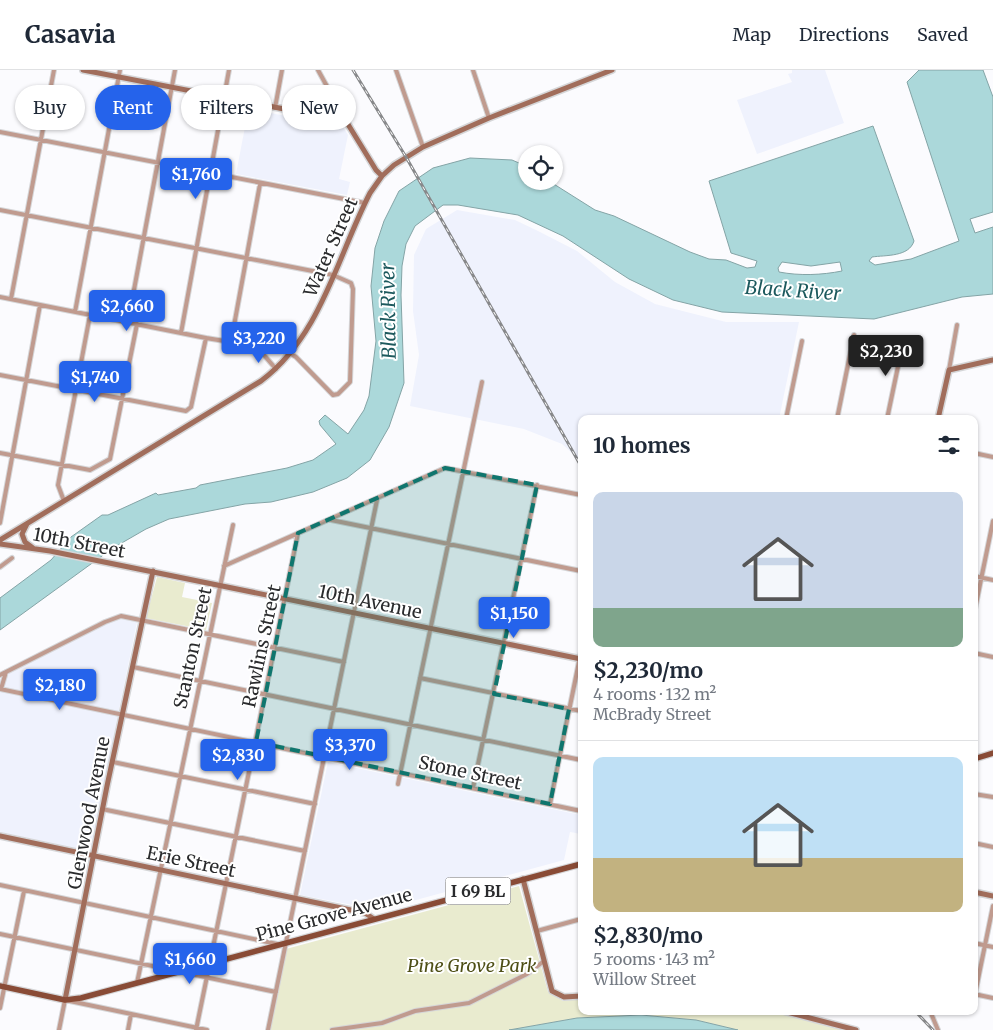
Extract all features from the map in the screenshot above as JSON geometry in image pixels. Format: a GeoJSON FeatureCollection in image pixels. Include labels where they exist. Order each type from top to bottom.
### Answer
{"type":"FeatureCollection","features":[{"type":"Feature","properties":{"kind":"main road"},"geometry":{"type":"LineString","coordinates":[[978,758],[993,754]]}},
{"type":"Feature","properties":{"kind":"main road","name":"Pine Grove Avenue"},"geometry":{"type":"LineString","coordinates":[[65,1000],[138,983],[578,865]]}},
{"type":"Feature","properties":{"kind":"main road","name":"I 69 BL"},"geometry":{"type":"LineString","coordinates":[[2,987],[65,1000]]}},
{"type":"Feature","properties":{"kind":"street"},"geometry":{"type":"LineString","coordinates":[[11,299],[54,70]]}},
{"type":"Feature","properties":{"kind":"street"},"geometry":{"type":"LineString","coordinates":[[83,70],[181,89]]}},
{"type":"Feature","properties":{"kind":"street"},"geometry":{"type":"LineString","coordinates":[[75,312],[120,70]]}},
{"type":"Feature","properties":{"kind":"street"},"geometry":{"type":"LineString","coordinates":[[128,322],[175,70]]}},
{"type":"Feature","properties":{"kind":"street"},"geometry":{"type":"LineString","coordinates":[[226,85],[229,70]]}},
{"type":"Feature","properties":{"kind":"street"},"geometry":{"type":"LineString","coordinates":[[275,108],[282,70]]}},
{"type":"Feature","properties":{"kind":"street"},"geometry":{"type":"LineString","coordinates":[[318,70],[326,85]]}},
{"type":"Feature","properties":{"kind":"street"},"geometry":{"type":"LineString","coordinates":[[396,70],[423,147]]}},
{"type":"Feature","properties":{"kind":"street"},"geometry":{"type":"LineString","coordinates":[[472,70],[489,118]]}},
{"type":"Feature","properties":{"kind":"street","name":"Water Street"},"geometry":{"type":"LineString","coordinates":[[0,542],[64,500],[260,381],[276,369],[291,353],[307,331],[365,204],[382,176],[423,147],[598,73],[612,70]]}},
{"type":"Feature","properties":{"kind":"street"},"geometry":{"type":"LineString","coordinates":[[272,107],[282,109]]}},
{"type":"Feature","properties":{"kind":"street"},"geometry":{"type":"LineString","coordinates":[[181,333],[218,130]]}},
{"type":"Feature","properties":{"kind":"street"},"geometry":{"type":"LineString","coordinates":[[352,130],[376,170],[382,176]]}},
{"type":"Feature","properties":{"kind":"street"},"geometry":{"type":"LineString","coordinates":[[0,132],[365,204]]}},
{"type":"Feature","properties":{"kind":"street"},"geometry":{"type":"LineString","coordinates":[[231,342],[260,184]]}},
{"type":"Feature","properties":{"kind":"street"},"geometry":{"type":"LineString","coordinates":[[0,210],[333,275],[353,286],[349,383],[338,394],[331,394],[291,353],[0,297]]}},
{"type":"Feature","properties":{"kind":"street"},"geometry":{"type":"LineString","coordinates":[[0,524],[40,305]]}},
{"type":"Feature","properties":{"kind":"street"},"geometry":{"type":"LineString","coordinates":[[64,500],[58,485],[90,315]]}},
{"type":"Feature","properties":{"kind":"street"},"geometry":{"type":"LineString","coordinates":[[0,453],[90,470],[103,465],[112,457],[138,324]]}},
{"type":"Feature","properties":{"kind":"street"},"geometry":{"type":"LineString","coordinates":[[939,415],[957,325]]}},
{"type":"Feature","properties":{"kind":"street"},"geometry":{"type":"LineString","coordinates":[[838,415],[854,335]]}},
{"type":"Feature","properties":{"kind":"street"},"geometry":{"type":"LineString","coordinates":[[0,375],[181,411],[189,410],[206,338]]}},
{"type":"Feature","properties":{"kind":"street"},"geometry":{"type":"LineString","coordinates":[[888,415],[904,338]]}},
{"type":"Feature","properties":{"kind":"street"},"geometry":{"type":"LineString","coordinates":[[787,415],[802,341]]}},
{"type":"Feature","properties":{"kind":"street"},"geometry":{"type":"LineString","coordinates":[[257,347],[276,369]]}},
{"type":"Feature","properties":{"kind":"street"},"geometry":{"type":"LineString","coordinates":[[949,370],[993,360]]}},
{"type":"Feature","properties":{"kind":"street"},"geometry":{"type":"LineString","coordinates":[[398,784],[482,382]]}},
{"type":"Feature","properties":{"kind":"street"},"geometry":{"type":"LineString","coordinates":[[978,454],[993,457]]}},
{"type":"Feature","properties":{"kind":"street"},"geometry":{"type":"LineString","coordinates":[[224,566],[329,519],[377,500],[445,468],[463,470],[578,494]]}},
{"type":"Feature","properties":{"kind":"street"},"geometry":{"type":"LineString","coordinates":[[473,788],[537,485]]}},
{"type":"Feature","properties":{"kind":"street"},"geometry":{"type":"LineString","coordinates":[[268,1030],[276,992],[282,944],[296,898],[377,500]]}},
{"type":"Feature","properties":{"kind":"street"},"geometry":{"type":"LineString","coordinates":[[329,519],[578,570]]}},
{"type":"Feature","properties":{"kind":"street"},"geometry":{"type":"LineString","coordinates":[[978,593],[993,521]]}},
{"type":"Feature","properties":{"kind":"street"},"geometry":{"type":"LineString","coordinates":[[28,523],[22,534],[25,542],[33,548]]}},
{"type":"Feature","properties":{"kind":"street","name":"Stanton Street"},"geometry":{"type":"LineString","coordinates":[[138,983],[233,525]]}},
{"type":"Feature","properties":{"kind":"street","name":"Rawlins Street"},"geometry":{"type":"LineString","coordinates":[[197,1029],[298,533]]}},
{"type":"Feature","properties":{"kind":"street","name":"10th Street"},"geometry":{"type":"LineString","coordinates":[[0,542],[153,572]]}},
{"type":"Feature","properties":{"kind":"street"},"geometry":{"type":"LineString","coordinates":[[0,568],[12,558]]}},
{"type":"Feature","properties":{"kind":"street","name":"10th Avenue"},"geometry":{"type":"LineString","coordinates":[[153,572],[220,584],[578,659]]}},
{"type":"Feature","properties":{"kind":"street","name":"Glenwood Avenue"},"geometry":{"type":"LineString","coordinates":[[59,1030],[86,903],[102,809],[153,572]]}},
{"type":"Feature","properties":{"kind":"street"},"geometry":{"type":"LineString","coordinates":[[978,577],[993,580]]}},
{"type":"Feature","properties":{"kind":"street"},"geometry":{"type":"LineString","coordinates":[[0,675],[120,616],[344,662]]}},
{"type":"Feature","properties":{"kind":"street"},"geometry":{"type":"LineString","coordinates":[[978,654],[993,657]]}},
{"type":"Feature","properties":{"kind":"street"},"geometry":{"type":"LineString","coordinates":[[133,668],[578,759]]}},
{"type":"Feature","properties":{"kind":"street"},"geometry":{"type":"LineString","coordinates":[[550,804],[578,668]]}},
{"type":"Feature","properties":{"kind":"street"},"geometry":{"type":"LineString","coordinates":[[1,689],[6,672]]}},
{"type":"Feature","properties":{"kind":"street"},"geometry":{"type":"LineString","coordinates":[[420,678],[578,710]]}},
{"type":"Feature","properties":{"kind":"street","name":"Stone Street"},"geometry":{"type":"LineString","coordinates":[[1,689],[578,809]]}},
{"type":"Feature","properties":{"kind":"street"},"geometry":{"type":"LineString","coordinates":[[112,762],[315,804]]}},
{"type":"Feature","properties":{"kind":"street"},"geometry":{"type":"LineString","coordinates":[[978,795],[993,797]]}},
{"type":"Feature","properties":{"kind":"street"},"geometry":{"type":"LineString","coordinates":[[102,809],[305,851]]}},
{"type":"Feature","properties":{"kind":"street","name":"Erie Street"},"geometry":{"type":"LineString","coordinates":[[0,836],[365,913],[374,919]]}},
{"type":"Feature","properties":{"kind":"street"},"geometry":{"type":"LineString","coordinates":[[978,844],[993,847]]}},
{"type":"Feature","properties":{"kind":"street"},"geometry":{"type":"LineString","coordinates":[[523,880],[550,987],[558,996],[570,998],[578,997]]}},
{"type":"Feature","properties":{"kind":"street"},"geometry":{"type":"LineString","coordinates":[[0,885],[282,944]]}},
{"type":"Feature","properties":{"kind":"street"},"geometry":{"type":"LineString","coordinates":[[0,1008],[2,987],[15,937],[24,891]]}},
{"type":"Feature","properties":{"kind":"street"},"geometry":{"type":"LineString","coordinates":[[978,893],[993,896]]}},
{"type":"Feature","properties":{"kind":"street"},"geometry":{"type":"LineString","coordinates":[[978,977],[993,906]]}},
{"type":"Feature","properties":{"kind":"street"},"geometry":{"type":"LineString","coordinates":[[537,931],[578,920]]}},
{"type":"Feature","properties":{"kind":"street"},"geometry":{"type":"LineString","coordinates":[[0,934],[276,992]]}},
{"type":"Feature","properties":{"kind":"street"},"geometry":{"type":"LineString","coordinates":[[978,945],[993,947]]}},
{"type":"Feature","properties":{"kind":"street"},"geometry":{"type":"LineString","coordinates":[[332,1030],[387,1021],[415,1011],[458,1006],[477,1000],[526,974],[544,961]]}},
{"type":"Feature","properties":{"kind":"street"},"geometry":{"type":"LineString","coordinates":[[978,995],[993,998]]}},
{"type":"Feature","properties":{"kind":"street"},"geometry":{"type":"LineString","coordinates":[[65,1000],[207,1030]]}},
{"type":"Feature","properties":{"kind":"street"},"geometry":{"type":"LineString","coordinates":[[128,1030],[131,1014]]}},
{"type":"Feature","properties":{"kind":"street"},"geometry":{"type":"LineString","coordinates":[[798,1015],[856,1030]]}},
{"type":"Feature","properties":{"kind":"street"},"geometry":{"type":"LineString","coordinates":[[932,1015],[938,1030]]}},
{"type":"Feature","properties":{"kind":"highlighted area"},"geometry":{"type":"Polygon","coordinates":[[[445,468],[537,485],[494,694],[569,709],[550,804],[256,742],[298,533],[445,468]]]}},
{"type":"Feature","properties":{"kind":"shaded area"},"geometry":{"type":"Polygon","coordinates":[[[792,70],[825,70],[844,123],[757,154],[737,100],[792,82],[788,74],[792,73],[792,70]]]}},
{"type":"Feature","properties":{"kind":"shaded area"},"geometry":{"type":"Polygon","coordinates":[[[272,113],[282,115],[282,130],[345,130],[348,135],[339,179],[350,182],[347,195],[236,174],[244,130],[272,130],[272,113]]]}},
{"type":"Feature","properties":{"kind":"shaded area"},"geometry":{"type":"Polygon","coordinates":[[[457,210],[515,220],[577,251],[615,282],[655,304],[726,322],[799,322],[780,415],[578,415],[578,458],[562,444],[524,429],[410,406],[419,355],[413,311],[414,255],[426,229],[457,210]]]}},
{"type":"Feature","properties":{"kind":"shaded area"},"geometry":{"type":"Polygon","coordinates":[[[121,619],[137,622],[90,851],[0,832],[0,678],[113,620],[121,619]]]}},
{"type":"Feature","properties":{"kind":"shaded area"},"geometry":{"type":"Polygon","coordinates":[[[328,762],[578,814],[578,833],[570,832],[564,860],[379,910],[300,895],[328,762]]]}},
{"type":"Feature","properties":{"kind":"green space"},"geometry":{"type":"Polygon","coordinates":[[[157,577],[185,583],[182,597],[212,603],[206,630],[146,618],[157,577]]]}},
{"type":"Feature","properties":{"kind":"green space","name":"Pine Grove Park"},"geometry":{"type":"Polygon","coordinates":[[[519,886],[548,992],[563,1001],[578,999],[578,1015],[641,1015],[577,1018],[509,1030],[269,1030],[286,949],[519,886]]]}},
{"type":"Feature","properties":{"kind":"green space","name":"Pine Grove Park"},"geometry":{"type":"Polygon","coordinates":[[[641,1015],[785,1015],[842,1030],[738,1030],[696,1020],[641,1015]]]}},
{"type":"Feature","properties":{"kind":"water","name":"Black River"},"geometry":{"type":"Polygon","coordinates":[[[919,70],[983,70],[993,97],[993,212],[970,219],[975,233],[993,227],[993,294],[962,297],[874,319],[722,312],[673,300],[629,279],[563,236],[518,215],[458,205],[443,205],[415,226],[406,244],[402,266],[401,295],[404,383],[389,427],[370,460],[347,478],[313,492],[271,502],[245,504],[169,519],[146,529],[113,548],[0,630],[0,598],[51,560],[71,537],[102,515],[108,515],[156,493],[158,495],[196,488],[200,485],[287,468],[313,460],[336,444],[320,425],[319,421],[325,415],[348,434],[364,410],[369,396],[376,341],[371,286],[375,248],[384,221],[399,191],[433,168],[470,158],[512,160],[518,163],[518,190],[563,190],[595,210],[614,216],[690,252],[709,259],[726,260],[747,268],[755,267],[757,261],[731,253],[709,181],[873,126],[914,241],[902,253],[872,257],[869,261],[875,265],[911,259],[959,241],[907,82],[919,70]],[[782,262],[778,268],[779,272],[819,274],[842,271],[840,262],[811,266],[782,262]]]}},
{"type":"Feature","properties":{"kind":"water"},"geometry":{"type":"Polygon","coordinates":[[[641,1015],[696,1020],[738,1030],[509,1030],[577,1018],[641,1015]]]}},
{"type":"Feature","properties":{"kind":"railway"},"geometry":{"type":"LineString","coordinates":[[353,70],[406,157],[578,461]]}},
{"type":"Feature","properties":{"kind":"railway"},"geometry":{"type":"LineString","coordinates":[[919,1015],[933,1030]]}}]}
